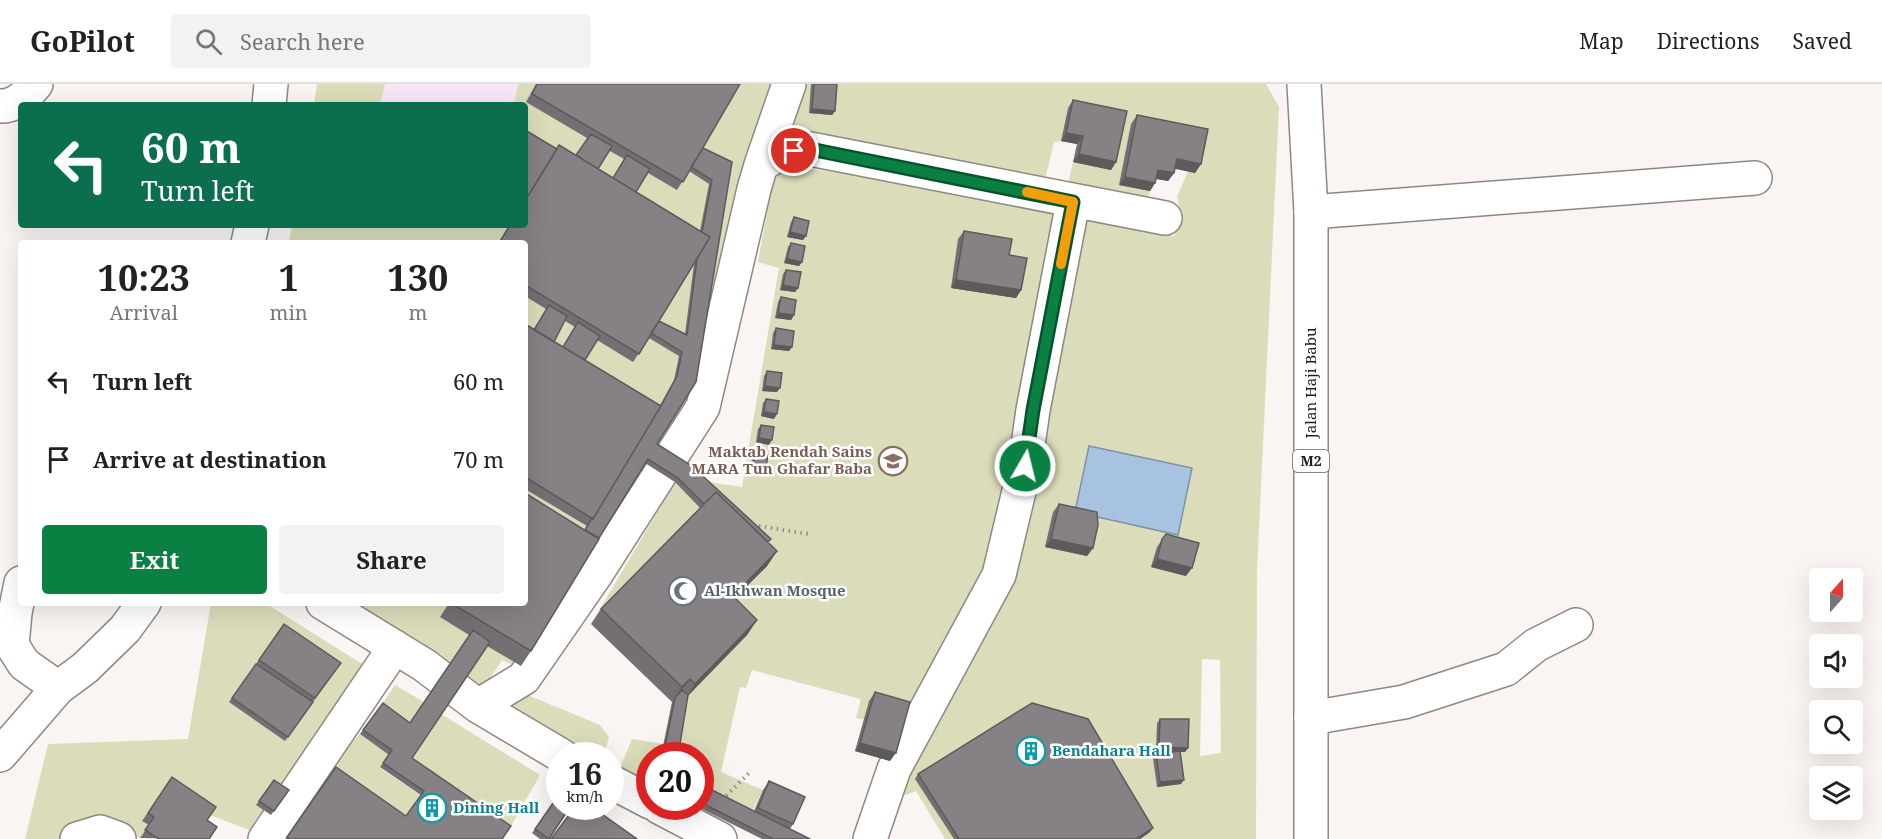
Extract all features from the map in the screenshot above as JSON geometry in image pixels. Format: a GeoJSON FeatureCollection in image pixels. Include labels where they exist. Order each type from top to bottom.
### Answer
{"type":"FeatureCollection","features":[{"type":"Feature","properties":{"kind":"street"},"geometry":{"type":"LineString","coordinates":[[0,106],[7,106],[26,96],[36,84]]}},
{"type":"Feature","properties":{"kind":"street"},"geometry":{"type":"LineString","coordinates":[[269,102],[271,84]]}},
{"type":"Feature","properties":{"kind":"street"},"geometry":{"type":"LineString","coordinates":[[478,706],[524,678],[596,574],[703,407],[754,189],[789,84]]}},
{"type":"Feature","properties":{"kind":"street","name":"Jalan Haji Babu"},"geometry":{"type":"LineString","coordinates":[[1304,84],[1311,212],[1311,839]]}},
{"type":"Feature","properties":{"kind":"street"},"geometry":{"type":"LineString","coordinates":[[761,165],[779,154],[810,149],[1073,202],[1165,218]]}},
{"type":"Feature","properties":{"kind":"street"},"geometry":{"type":"LineString","coordinates":[[1311,212],[1755,178]]}},
{"type":"Feature","properties":{"kind":"street"},"geometry":{"type":"LineString","coordinates":[[870,839],[894,769],[999,575],[1023,478],[1033,410],[1073,202]]}},
{"type":"Feature","properties":{"kind":"street"},"geometry":{"type":"LineString","coordinates":[[18,598],[12,645],[24,664],[58,688]]}},
{"type":"Feature","properties":{"kind":"street"},"geometry":{"type":"LineString","coordinates":[[0,755],[58,688],[85,668],[124,629],[142,606]]}},
{"type":"Feature","properties":{"kind":"street"},"geometry":{"type":"LineString","coordinates":[[329,606],[424,665],[478,706],[546,746]]}},
{"type":"Feature","properties":{"kind":"street"},"geometry":{"type":"LineString","coordinates":[[1311,718],[1404,702],[1506,669],[1536,645],[1576,625]]}},
{"type":"Feature","properties":{"kind":"street"},"geometry":{"type":"LineString","coordinates":[[265,839],[395,647]]}},
{"type":"Feature","properties":{"kind":"street"},"geometry":{"type":"LineString","coordinates":[[684,820],[720,839]]}},
{"type":"Feature","properties":{"kind":"street"},"geometry":{"type":"LineString","coordinates":[[77,839],[100,832],[120,839]]}},
{"type":"Feature","properties":{"kind":"path"},"geometry":{"type":"LineString","coordinates":[[752,525],[809,534]]}},
{"type":"Feature","properties":{"kind":"path"},"geometry":{"type":"LineString","coordinates":[[715,807],[751,771]]}},
{"type":"Feature","properties":{"kind":"shaded area"},"geometry":{"type":"Polygon","coordinates":[[[385,84],[518,84],[515,102],[381,102],[385,84]]]}},
{"type":"Feature","properties":{"kind":"green space"},"geometry":{"type":"Polygon","coordinates":[[[317,84],[385,84],[381,102],[314,102],[317,84]]]}},
{"type":"Feature","properties":{"kind":"green space"},"geometry":{"type":"Polygon","coordinates":[[[518,84],[781,84],[702,383],[596,548],[528,512],[528,240],[290,240],[292,228],[528,228],[528,102],[515,102],[518,84]]]}},
{"type":"Feature","properties":{"kind":"green space"},"geometry":{"type":"Polygon","coordinates":[[[799,84],[1266,84],[1279,107],[1257,570],[1256,839],[945,839],[916,791],[897,798],[1000,593],[1080,214],[1174,236],[1179,216],[1177,197],[1202,138],[1119,185],[1150,191],[1146,205],[1067,188],[1073,162],[1111,169],[1068,108],[1061,141],[1054,142],[1046,176],[1036,184],[779,146],[799,84]],[[1202,659],[1200,756],[1221,753],[1220,660],[1202,659]]]}},
{"type":"Feature","properties":{"kind":"green space"},"geometry":{"type":"Polygon","coordinates":[[[793,168],[842,172],[1056,209],[1062,216],[991,552],[913,704],[886,716],[870,719],[856,718],[861,699],[752,670],[746,688],[740,687],[721,772],[763,790],[750,815],[714,797],[714,742],[677,742],[685,699],[722,611],[762,571],[757,556],[708,482],[742,487],[779,268],[758,262],[772,184],[778,173],[793,168]]]}},
{"type":"Feature","properties":{"kind":"green space"},"geometry":{"type":"Polygon","coordinates":[[[675,482],[702,510],[591,624],[675,482]]]}},
{"type":"Feature","properties":{"kind":"green space"},"geometry":{"type":"Polygon","coordinates":[[[210,606],[270,606],[367,667],[259,834],[210,815],[167,785],[143,820],[149,825],[140,838],[114,830],[75,839],[25,839],[48,744],[188,739],[210,606]]]}},
{"type":"Feature","properties":{"kind":"green space"},"geometry":{"type":"Polygon","coordinates":[[[360,606],[447,606],[440,617],[470,634],[447,667],[360,606]]]}},
{"type":"Feature","properties":{"kind":"green space"},"geometry":{"type":"Polygon","coordinates":[[[487,646],[524,670],[502,660],[478,692],[464,680],[487,646]]]}},
{"type":"Feature","properties":{"kind":"green space"},"geometry":{"type":"Polygon","coordinates":[[[395,685],[424,702],[407,727],[380,707],[395,685]]]}},
{"type":"Feature","properties":{"kind":"green space"},"geometry":{"type":"Polygon","coordinates":[[[525,694],[600,725],[609,737],[608,742],[557,742],[503,714],[505,705],[525,694]]]}},
{"type":"Feature","properties":{"kind":"green space"},"geometry":{"type":"Polygon","coordinates":[[[441,714],[540,775],[508,831],[409,762],[441,714]]]}},
{"type":"Feature","properties":{"kind":"green space"},"geometry":{"type":"Polygon","coordinates":[[[360,734],[389,755],[380,768],[421,795],[403,821],[333,772],[337,757],[360,734]]]}},
{"type":"Feature","properties":{"kind":"green space"},"geometry":{"type":"Polygon","coordinates":[[[632,739],[651,742],[636,742],[636,778],[624,772],[624,758],[632,739]]]}},
{"type":"Feature","properties":{"kind":"water"},"geometry":{"type":"Polygon","coordinates":[[[1089,446],[1192,468],[1178,535],[1075,512],[1089,446]]]}},
{"type":"Feature","properties":{"kind":"building"},"geometry":{"type":"Polygon","coordinates":[[[537,84],[740,84],[683,182],[532,94],[537,84]]]}},
{"type":"Feature","properties":{"kind":"building"},"geometry":{"type":"Polygon","coordinates":[[[814,84],[837,84],[835,111],[812,109],[814,84]]]}},
{"type":"Feature","properties":{"kind":"building"},"geometry":{"type":"Polygon","coordinates":[[[1073,100],[1127,111],[1116,162],[1079,154],[1083,136],[1066,133],[1073,100]]]}},
{"type":"Feature","properties":{"kind":"building"},"geometry":{"type":"Polygon","coordinates":[[[1137,115],[1208,129],[1201,164],[1177,159],[1174,173],[1158,170],[1155,183],[1125,177],[1137,115]]]}},
{"type":"Feature","properties":{"kind":"building"},"geometry":{"type":"Polygon","coordinates":[[[528,132],[557,149],[528,196],[528,132]]]}},
{"type":"Feature","properties":{"kind":"building"},"geometry":{"type":"Polygon","coordinates":[[[591,134],[612,146],[598,169],[576,155],[591,134]]]}},
{"type":"Feature","properties":{"kind":"building"},"geometry":{"type":"Polygon","coordinates":[[[559,145],[710,237],[639,354],[528,287],[528,240],[501,240],[508,228],[528,228],[528,196],[559,145]]]}},
{"type":"Feature","properties":{"kind":"building"},"geometry":{"type":"Polygon","coordinates":[[[703,148],[732,162],[696,382],[657,444],[692,466],[771,539],[768,542],[716,492],[704,504],[678,478],[648,459],[599,538],[585,530],[677,376],[682,352],[651,333],[659,321],[687,335],[697,259],[710,237],[702,232],[712,180],[691,167],[703,148]]]}},
{"type":"Feature","properties":{"kind":"building"},"geometry":{"type":"Polygon","coordinates":[[[627,155],[650,169],[636,192],[613,178],[627,155]]]}},
{"type":"Feature","properties":{"kind":"building"},"geometry":{"type":"Polygon","coordinates":[[[794,217],[809,221],[806,236],[790,232],[794,217]]]}},
{"type":"Feature","properties":{"kind":"building"},"geometry":{"type":"Polygon","coordinates":[[[964,231],[1012,239],[1009,255],[1027,258],[1021,290],[956,280],[964,231]]]}},
{"type":"Feature","properties":{"kind":"building"},"geometry":{"type":"Polygon","coordinates":[[[791,243],[805,246],[802,262],[787,259],[791,243]]]}},
{"type":"Feature","properties":{"kind":"building"},"geometry":{"type":"Polygon","coordinates":[[[786,270],[801,272],[798,288],[783,285],[786,270]]]}},
{"type":"Feature","properties":{"kind":"building"},"geometry":{"type":"Polygon","coordinates":[[[781,297],[796,300],[794,315],[778,313],[781,297]]]}},
{"type":"Feature","properties":{"kind":"building"},"geometry":{"type":"Polygon","coordinates":[[[549,305],[567,316],[554,342],[534,330],[549,305]]]}},
{"type":"Feature","properties":{"kind":"building"},"geometry":{"type":"Polygon","coordinates":[[[578,322],[600,336],[585,360],[563,347],[578,322]]]}},
{"type":"Feature","properties":{"kind":"building"},"geometry":{"type":"Polygon","coordinates":[[[528,326],[661,406],[593,519],[528,479],[528,326]]]}},
{"type":"Feature","properties":{"kind":"building"},"geometry":{"type":"Polygon","coordinates":[[[776,328],[794,331],[792,347],[774,345],[776,328]]]}},
{"type":"Feature","properties":{"kind":"building"},"geometry":{"type":"Polygon","coordinates":[[[767,371],[782,373],[780,388],[765,386],[767,371]]]}},
{"type":"Feature","properties":{"kind":"building"},"geometry":{"type":"Polygon","coordinates":[[[766,399],[779,401],[777,414],[764,412],[766,399]]]}},
{"type":"Feature","properties":{"kind":"building"},"geometry":{"type":"Polygon","coordinates":[[[761,425],[774,427],[772,440],[759,438],[761,425]]]}},
{"type":"Feature","properties":{"kind":"building"},"geometry":{"type":"Polygon","coordinates":[[[755,453],[768,455],[766,467],[753,466],[755,453]]]}},
{"type":"Feature","properties":{"kind":"building","name":"Al-Ikhwan Mosque"},"geometry":{"type":"Polygon","coordinates":[[[716,492],[777,551],[733,596],[757,620],[695,684],[690,679],[682,687],[601,609],[716,492]]]}},
{"type":"Feature","properties":{"kind":"building"},"geometry":{"type":"Polygon","coordinates":[[[528,495],[599,539],[531,651],[456,606],[528,606],[528,495]]]}},
{"type":"Feature","properties":{"kind":"building"},"geometry":{"type":"Polygon","coordinates":[[[1059,504],[1097,512],[1098,525],[1093,548],[1051,539],[1059,504]]]}},
{"type":"Feature","properties":{"kind":"building"},"geometry":{"type":"Polygon","coordinates":[[[1166,534],[1199,543],[1192,568],[1157,559],[1162,539],[1166,534]]]}},
{"type":"Feature","properties":{"kind":"building"},"geometry":{"type":"Polygon","coordinates":[[[284,624],[341,663],[315,698],[259,660],[284,624]]]}},
{"type":"Feature","properties":{"kind":"building"},"geometry":{"type":"Polygon","coordinates":[[[473,630],[490,642],[412,758],[511,826],[502,839],[290,839],[287,837],[336,767],[406,816],[424,791],[383,763],[392,750],[363,730],[383,703],[410,723],[473,630]]]}},
{"type":"Feature","properties":{"kind":"building"},"geometry":{"type":"Polygon","coordinates":[[[256,664],[313,702],[288,737],[232,698],[256,664]]]}},
{"type":"Feature","properties":{"kind":"building"},"geometry":{"type":"Polygon","coordinates":[[[682,690],[688,695],[680,742],[666,742],[675,698],[682,690]]]}},
{"type":"Feature","properties":{"kind":"building"},"geometry":{"type":"Polygon","coordinates":[[[875,692],[910,702],[896,753],[860,743],[875,692]]]}},
{"type":"Feature","properties":{"kind":"building","name":"Bendahara Hall"},"geometry":{"type":"Polygon","coordinates":[[[1032,703],[1088,719],[1153,828],[1136,839],[959,839],[918,774],[1032,703]]]}},
{"type":"Feature","properties":{"kind":"building"},"geometry":{"type":"Polygon","coordinates":[[[1160,719],[1189,719],[1188,748],[1159,747],[1160,719]]]}},
{"type":"Feature","properties":{"kind":"building"},"geometry":{"type":"Polygon","coordinates":[[[1180,751],[1184,780],[1160,782],[1156,754],[1180,751]]]}},
{"type":"Feature","properties":{"kind":"building"},"geometry":{"type":"Polygon","coordinates":[[[172,777],[216,807],[207,820],[217,827],[209,839],[159,839],[145,830],[154,817],[148,813],[172,777]]]}},
{"type":"Feature","properties":{"kind":"building"},"geometry":{"type":"Polygon","coordinates":[[[274,780],[289,790],[274,811],[259,801],[274,780]]]}},
{"type":"Feature","properties":{"kind":"building"},"geometry":{"type":"Polygon","coordinates":[[[769,781],[805,797],[793,824],[758,808],[769,781]]]}},
{"type":"Feature","properties":{"kind":"building"},"geometry":{"type":"Polygon","coordinates":[[[714,791],[810,839],[773,839],[714,809],[714,791]]]}},
{"type":"Feature","properties":{"kind":"building"},"geometry":{"type":"Polygon","coordinates":[[[546,813],[546,820],[561,820],[549,839],[535,829],[546,813]]]}},
{"type":"Feature","properties":{"kind":"building"},"geometry":{"type":"Polygon","coordinates":[[[565,820],[610,820],[637,839],[551,839],[565,820]]]}},
{"type":"Feature","properties":{"kind":"slow traffic"},"geometry":{"type":"LineString","coordinates":[[1027,192],[1073,202],[1061,264]]}},
{"type":"Feature","properties":{"kind":"place","name":"Maktab Rendah Sains MARA Tun Ghafar Baba"},"geometry":{"type":"Point","coordinates":[893,461]}},
{"type":"Feature","properties":{"kind":"place","name":"Al-Ikhwan Mosque"},"geometry":{"type":"Point","coordinates":[683,591]}},
{"type":"Feature","properties":{"kind":"place","name":"Bendahara Hall"},"geometry":{"type":"Point","coordinates":[1031,751]}},
{"type":"Feature","properties":{"kind":"place","name":"Dining Hall"},"geometry":{"type":"Point","coordinates":[432,808]}},
{"type":"Feature","properties":{"kind":"route"},"geometry":{"type":"LineString","coordinates":[[794,151],[810,149],[1073,202],[1033,410],[1025,466]]}}]}
